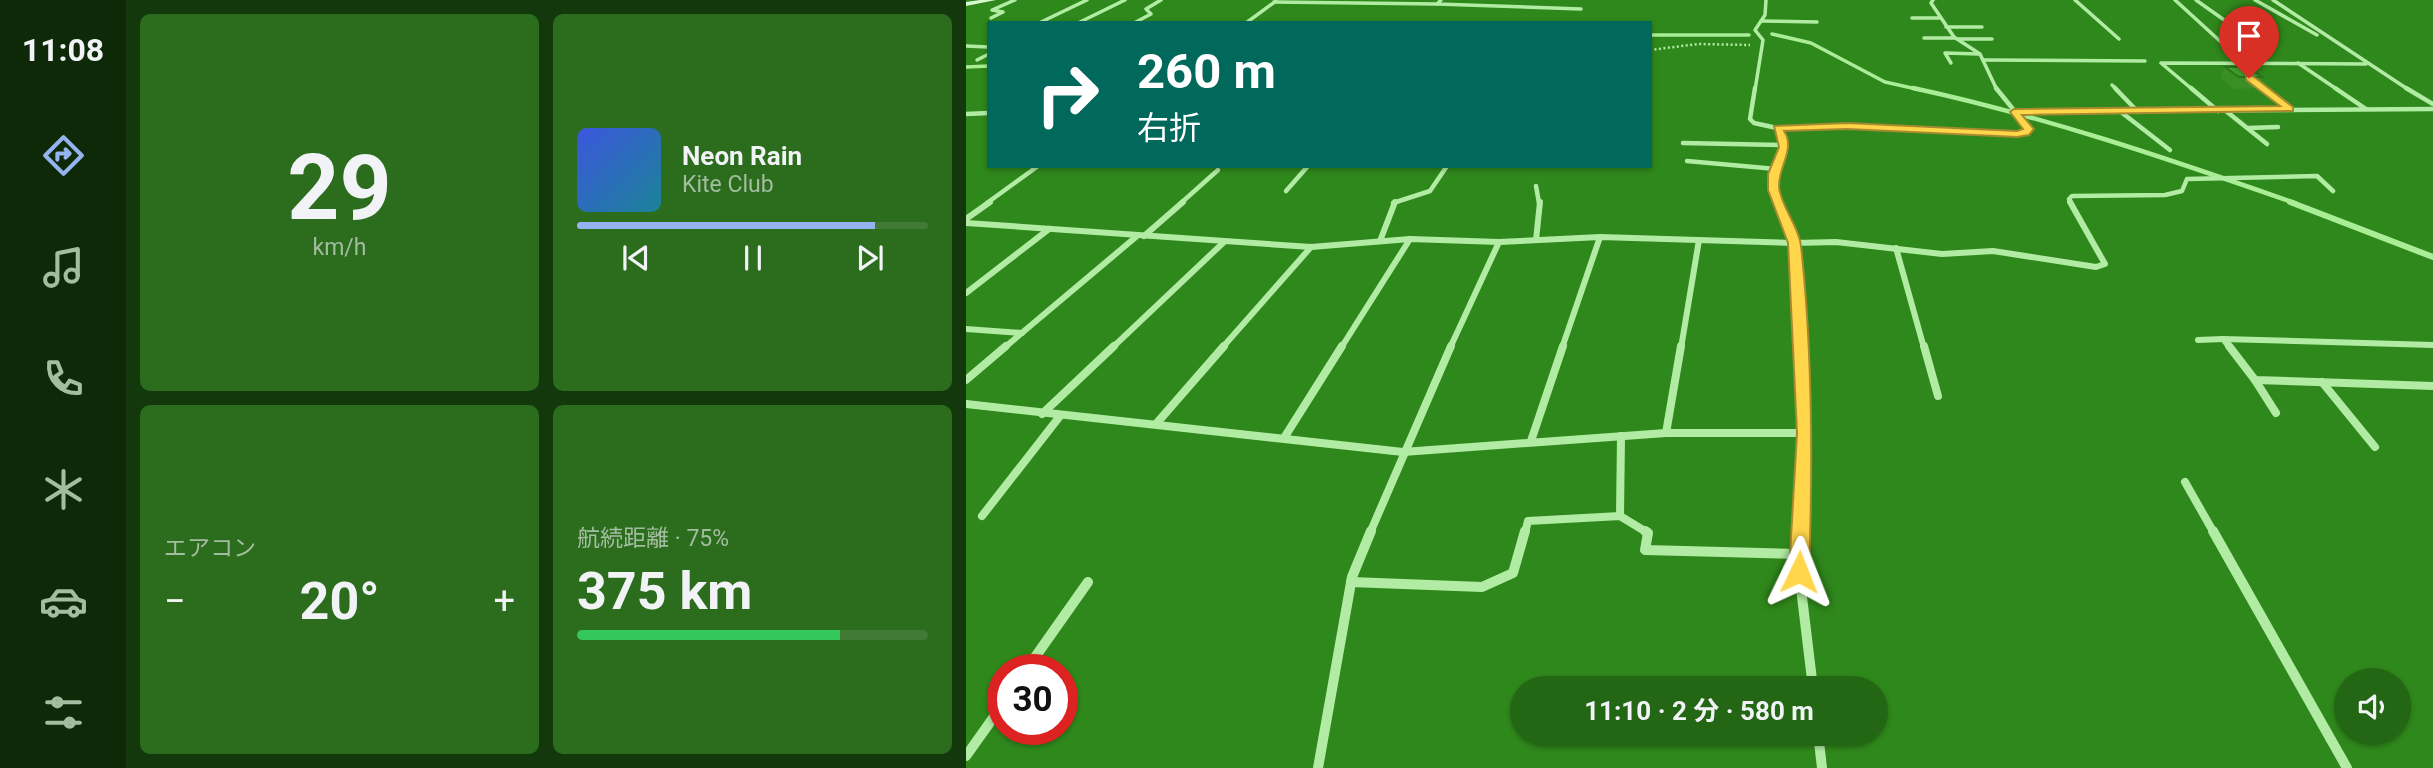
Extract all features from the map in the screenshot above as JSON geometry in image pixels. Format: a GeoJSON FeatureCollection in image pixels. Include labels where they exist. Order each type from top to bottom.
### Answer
{"type":"FeatureCollection","features":[{"type":"Feature","properties":{"kind":"main road"},"geometry":{"type":"LineString","coordinates":[[966,4],[993,0]]}},
{"type":"Feature","properties":{"kind":"street"},"geometry":{"type":"LineString","coordinates":[[991,18],[1003,12],[992,10],[1015,0]]}},
{"type":"Feature","properties":{"kind":"street"},"geometry":{"type":"LineString","coordinates":[[1043,21],[1087,0]]}},
{"type":"Feature","properties":{"kind":"street"},"geometry":{"type":"LineString","coordinates":[[1082,21],[1125,0]]}},
{"type":"Feature","properties":{"kind":"street"},"geometry":{"type":"LineString","coordinates":[[1138,21],[1152,14],[1146,9],[1161,0]]}},
{"type":"Feature","properties":{"kind":"street"},"geometry":{"type":"LineString","coordinates":[[1437,4],[1441,0]]}},
{"type":"Feature","properties":{"kind":"street"},"geometry":{"type":"LineString","coordinates":[[1766,0],[1765,15],[1755,30],[1763,40],[1750,119],[1754,123],[1777,128],[1847,126],[2026,133],[2029,129],[2027,123],[2000,94],[1981,57],[1946,27],[1931,3],[1933,0]]}},
{"type":"Feature","properties":{"kind":"street"},"geometry":{"type":"LineString","coordinates":[[2075,0],[2119,39]]}},
{"type":"Feature","properties":{"kind":"street"},"geometry":{"type":"LineString","coordinates":[[2175,0],[2221,42]]}},
{"type":"Feature","properties":{"kind":"street"},"geometry":{"type":"LineString","coordinates":[[2196,0],[2227,22]]}},
{"type":"Feature","properties":{"kind":"street"},"geometry":{"type":"LineString","coordinates":[[2255,0],[2317,35]]}},
{"type":"Feature","properties":{"kind":"street"},"geometry":{"type":"LineString","coordinates":[[2273,0],[2357,53],[2366,64],[2433,107]]}},
{"type":"Feature","properties":{"kind":"street"},"geometry":{"type":"LineString","coordinates":[[1249,21],[1276,1],[1581,9]]}},
{"type":"Feature","properties":{"kind":"street"},"geometry":{"type":"LineString","coordinates":[[1912,18],[1939,18]]}},
{"type":"Feature","properties":{"kind":"street"},"geometry":{"type":"LineString","coordinates":[[1761,21],[1817,22]]}},
{"type":"Feature","properties":{"kind":"street"},"geometry":{"type":"LineString","coordinates":[[1946,27],[1982,27]]}},
{"type":"Feature","properties":{"kind":"street"},"geometry":{"type":"LineString","coordinates":[[1924,38],[1992,38]]}},
{"type":"Feature","properties":{"kind":"street"},"geometry":{"type":"LineString","coordinates":[[966,44],[987,45]]}},
{"type":"Feature","properties":{"kind":"street"},"geometry":{"type":"LineString","coordinates":[[1951,63],[1945,53],[1981,57],[2146,61]]}},
{"type":"Feature","properties":{"kind":"street"},"geometry":{"type":"LineString","coordinates":[[977,60],[987,55]]}},
{"type":"Feature","properties":{"kind":"street"},"geometry":{"type":"LineString","coordinates":[[2267,144],[2161,63],[2366,64]]}},
{"type":"Feature","properties":{"kind":"street"},"geometry":{"type":"LineString","coordinates":[[2229,63],[2239,71]]}},
{"type":"Feature","properties":{"kind":"street"},"geometry":{"type":"LineString","coordinates":[[2298,64],[2366,109]]}},
{"type":"Feature","properties":{"kind":"street"},"geometry":{"type":"LineString","coordinates":[[2249,78],[2290,109]]}},
{"type":"Feature","properties":{"kind":"street"},"geometry":{"type":"LineString","coordinates":[[2112,85],[2138,112]]}},
{"type":"Feature","properties":{"kind":"street"},"geometry":{"type":"LineString","coordinates":[[2014,112],[2433,107]]}},
{"type":"Feature","properties":{"kind":"street"},"geometry":{"type":"LineString","coordinates":[[2121,112],[2170,150]]}},
{"type":"Feature","properties":{"kind":"street"},"geometry":{"type":"LineString","coordinates":[[966,114],[987,113]]}},
{"type":"Feature","properties":{"kind":"street"},"geometry":{"type":"LineString","coordinates":[[2248,128],[2278,127]]}},
{"type":"Feature","properties":{"kind":"street"},"geometry":{"type":"LineString","coordinates":[[1777,128],[1784,138],[1784,145],[1773,190],[1794,243],[1805,433],[1800,554],[1812,676]]}},
{"type":"Feature","properties":{"kind":"street"},"geometry":{"type":"LineString","coordinates":[[1683,143],[1784,145]]}},
{"type":"Feature","properties":{"kind":"street"},"geometry":{"type":"LineString","coordinates":[[1687,161],[1776,169]]}},
{"type":"Feature","properties":{"kind":"street"},"geometry":{"type":"LineString","coordinates":[[966,221],[1035,168]]}},
{"type":"Feature","properties":{"kind":"street"},"geometry":{"type":"LineString","coordinates":[[1286,191],[1306,168]]}},
{"type":"Feature","properties":{"kind":"street"},"geometry":{"type":"LineString","coordinates":[[1380,241],[1393,202],[1430,191],[1446,168]]}},
{"type":"Feature","properties":{"kind":"street"},"geometry":{"type":"LineString","coordinates":[[966,380],[1218,170]]}},
{"type":"Feature","properties":{"kind":"street"},"geometry":{"type":"LineString","coordinates":[[2310,170],[2333,191]]}},
{"type":"Feature","properties":{"kind":"street"},"geometry":{"type":"LineString","coordinates":[[966,221],[1224,243],[1311,247],[1410,239],[1499,242],[1600,237],[1836,242],[1942,254],[1993,251],[2096,267],[2105,264],[2069,199],[2072,196],[2165,195],[2182,191],[2187,180],[2195,179],[2317,176]]}},
{"type":"Feature","properties":{"kind":"street"},"geometry":{"type":"LineString","coordinates":[[1535,240],[1540,197],[1536,186]]}},
{"type":"Feature","properties":{"kind":"street"},"geometry":{"type":"LineString","coordinates":[[966,293],[1050,229]]}},
{"type":"Feature","properties":{"kind":"street"},"geometry":{"type":"LineString","coordinates":[[1531,441],[1600,237]]}},
{"type":"Feature","properties":{"kind":"street"},"geometry":{"type":"LineString","coordinates":[[1284,438],[1410,239]]}},
{"type":"Feature","properties":{"kind":"street"},"geometry":{"type":"LineString","coordinates":[[1666,433],[1699,240]]}},
{"type":"Feature","properties":{"kind":"street"},"geometry":{"type":"LineString","coordinates":[[1318,768],[1351,582],[1403,452],[1499,242]]}},
{"type":"Feature","properties":{"kind":"street"},"geometry":{"type":"LineString","coordinates":[[1042,414],[1224,243]]}},
{"type":"Feature","properties":{"kind":"street"},"geometry":{"type":"LineString","coordinates":[[1156,424],[1311,247]]}},
{"type":"Feature","properties":{"kind":"street"},"geometry":{"type":"LineString","coordinates":[[1896,248],[1938,396]]}},
{"type":"Feature","properties":{"kind":"street"},"geometry":{"type":"LineString","coordinates":[[966,329],[1022,332]]}},
{"type":"Feature","properties":{"kind":"street"},"geometry":{"type":"LineString","coordinates":[[2223,339],[2255,380],[2276,413]]}},
{"type":"Feature","properties":{"kind":"street"},"geometry":{"type":"LineString","coordinates":[[2198,340],[2433,345]]}},
{"type":"Feature","properties":{"kind":"street"},"geometry":{"type":"LineString","coordinates":[[2255,380],[2433,386]]}},
{"type":"Feature","properties":{"kind":"street"},"geometry":{"type":"LineString","coordinates":[[2322,382],[2375,447]]}},
{"type":"Feature","properties":{"kind":"street"},"geometry":{"type":"LineString","coordinates":[[966,404],[1403,452],[1666,433],[1805,433]]}},
{"type":"Feature","properties":{"kind":"street"},"geometry":{"type":"LineString","coordinates":[[982,516],[1060,416]]}},
{"type":"Feature","properties":{"kind":"street"},"geometry":{"type":"LineString","coordinates":[[1620,516],[1621,436]]}},
{"type":"Feature","properties":{"kind":"street"},"geometry":{"type":"LineString","coordinates":[[2185,482],[2347,768]]}},
{"type":"Feature","properties":{"kind":"street"},"geometry":{"type":"LineString","coordinates":[[1351,582],[1482,587],[1513,573],[1528,521],[1620,516],[1648,533],[1645,550],[1800,554]]}},
{"type":"Feature","properties":{"kind":"street"},"geometry":{"type":"LineString","coordinates":[[1037,654],[1088,582]]}},
{"type":"Feature","properties":{"kind":"street"},"geometry":{"type":"LineString","coordinates":[[966,757],[987,727]]}},
{"type":"Feature","properties":{"kind":"street"},"geometry":{"type":"LineString","coordinates":[[1819,746],[1822,768]]}},
{"type":"Feature","properties":{"kind":"path"},"geometry":{"type":"LineString","coordinates":[[1652,50],[1698,44],[1761,45]]}},
{"type":"Feature","properties":{"kind":"building"},"geometry":{"type":"Polygon","coordinates":[[[2225,67],[2247,67],[2262,77],[2239,77],[2225,67]]]}},
{"type":"Feature","properties":{"kind":"waterway"},"geometry":{"type":"LineString","coordinates":[[1772,34],[1811,43],[1885,82],[1921,90]]}},
{"type":"Feature","properties":{"kind":"waterway"},"geometry":{"type":"LineString","coordinates":[[1652,35],[1749,35]]}},
{"type":"Feature","properties":{"kind":"waterway"},"geometry":{"type":"LineString","coordinates":[[966,67],[987,66]]}},
{"type":"Feature","properties":{"kind":"waterway"},"geometry":{"type":"LineString","coordinates":[[1913,88],[2058,125],[2295,203]]}},
{"type":"Feature","properties":{"kind":"waterway"},"geometry":{"type":"LineString","coordinates":[[2290,202],[2433,257]]}},
{"type":"Feature","properties":{"kind":"route"},"geometry":{"type":"LineString","coordinates":[[1799,572],[1805,433],[1794,243],[1773,190],[1773,174],[1784,147],[1784,138],[1777,128],[1847,126],[2017,134],[2026,133],[2029,129],[2027,123],[2014,112],[2290,109],[2249,78]]}}]}
